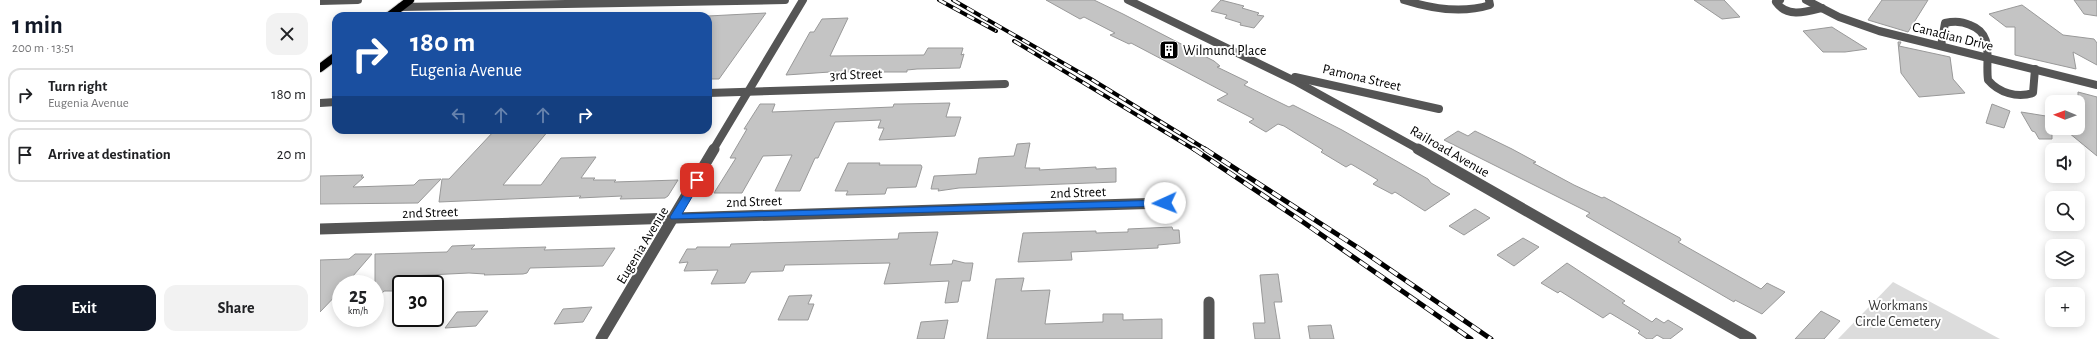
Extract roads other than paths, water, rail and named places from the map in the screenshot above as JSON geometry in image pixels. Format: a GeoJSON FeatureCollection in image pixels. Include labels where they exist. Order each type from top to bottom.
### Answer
{"type":"FeatureCollection","features":[{"type":"Feature","properties":{"kind":"main road"},"geometry":{"type":"LineString","coordinates":[[394,12],[410,0]]}},
{"type":"Feature","properties":{"kind":"main road"},"geometry":{"type":"LineString","coordinates":[[320,68],[332,59]]}},
{"type":"Feature","properties":{"kind":"street"},"geometry":{"type":"LineString","coordinates":[[320,1],[358,0]]}},
{"type":"Feature","properties":{"kind":"street"},"geometry":{"type":"LineString","coordinates":[[400,7],[785,0]]}},
{"type":"Feature","properties":{"kind":"street","name":"Eugenia Avenue"},"geometry":{"type":"LineString","coordinates":[[601,339],[750,92],[803,0]]}},
{"type":"Feature","properties":{"kind":"street","name":"Railroad Avenue"},"geometry":{"type":"LineString","coordinates":[[1128,0],[1278,72],[1417,148],[1751,339]]}},
{"type":"Feature","properties":{"kind":"street"},"geometry":{"type":"LineString","coordinates":[[1404,0],[1445,9],[1477,10],[1490,5],[1490,0]]}},
{"type":"Feature","properties":{"kind":"street"},"geometry":{"type":"LineString","coordinates":[[1780,0],[1776,2],[1778,6],[1792,12],[1799,13],[1822,8]]}},
{"type":"Feature","properties":{"kind":"street","name":"Canadian Drive"},"geometry":{"type":"LineString","coordinates":[[1806,0],[1858,24],[2097,85]]}},
{"type":"Feature","properties":{"kind":"street"},"geometry":{"type":"LineString","coordinates":[[1941,46],[1945,23],[1951,21],[1963,22],[1982,31],[1987,38],[1987,77],[1991,84],[2015,94],[2027,95],[2033,92],[2035,69]]}},
{"type":"Feature","properties":{"kind":"street","name":"Pamona Street"},"geometry":{"type":"LineString","coordinates":[[1278,72],[1439,109]]}},
{"type":"Feature","properties":{"kind":"street","name":"3rd Street"},"geometry":{"type":"LineString","coordinates":[[712,93],[1005,84]]}},
{"type":"Feature","properties":{"kind":"street"},"geometry":{"type":"LineString","coordinates":[[320,103],[332,102]]}},
{"type":"Feature","properties":{"kind":"street","name":"2nd Street"},"geometry":{"type":"LineString","coordinates":[[320,229],[1165,203]]}},
{"type":"Feature","properties":{"kind":"street"},"geometry":{"type":"LineString","coordinates":[[1209,302],[1209,339]]}},
{"type":"Feature","properties":{"kind":"railway"},"geometry":{"type":"LineString","coordinates":[[939,0],[996,31]]}},
{"type":"Feature","properties":{"kind":"railway"},"geometry":{"type":"LineString","coordinates":[[953,0],[1091,79],[1207,150]]}},
{"type":"Feature","properties":{"kind":"railway"},"geometry":{"type":"LineString","coordinates":[[1014,41],[1195,150]]}},
{"type":"Feature","properties":{"kind":"railway"},"geometry":{"type":"LineString","coordinates":[[1194,149],[1303,222],[1471,339]]}},
{"type":"Feature","properties":{"kind":"railway"},"geometry":{"type":"LineString","coordinates":[[1205,149],[1360,249],[1491,339]]}},
{"type":"Feature","properties":{"kind":"place","name":"Wilmund Place"},"geometry":{"type":"Point","coordinates":[1169,50]}},
{"type":"Feature","properties":{"kind":"park label","name":"Workmans Circle Cemetery"},"geometry":{"type":"Point","coordinates":[1898,314]}}]}
